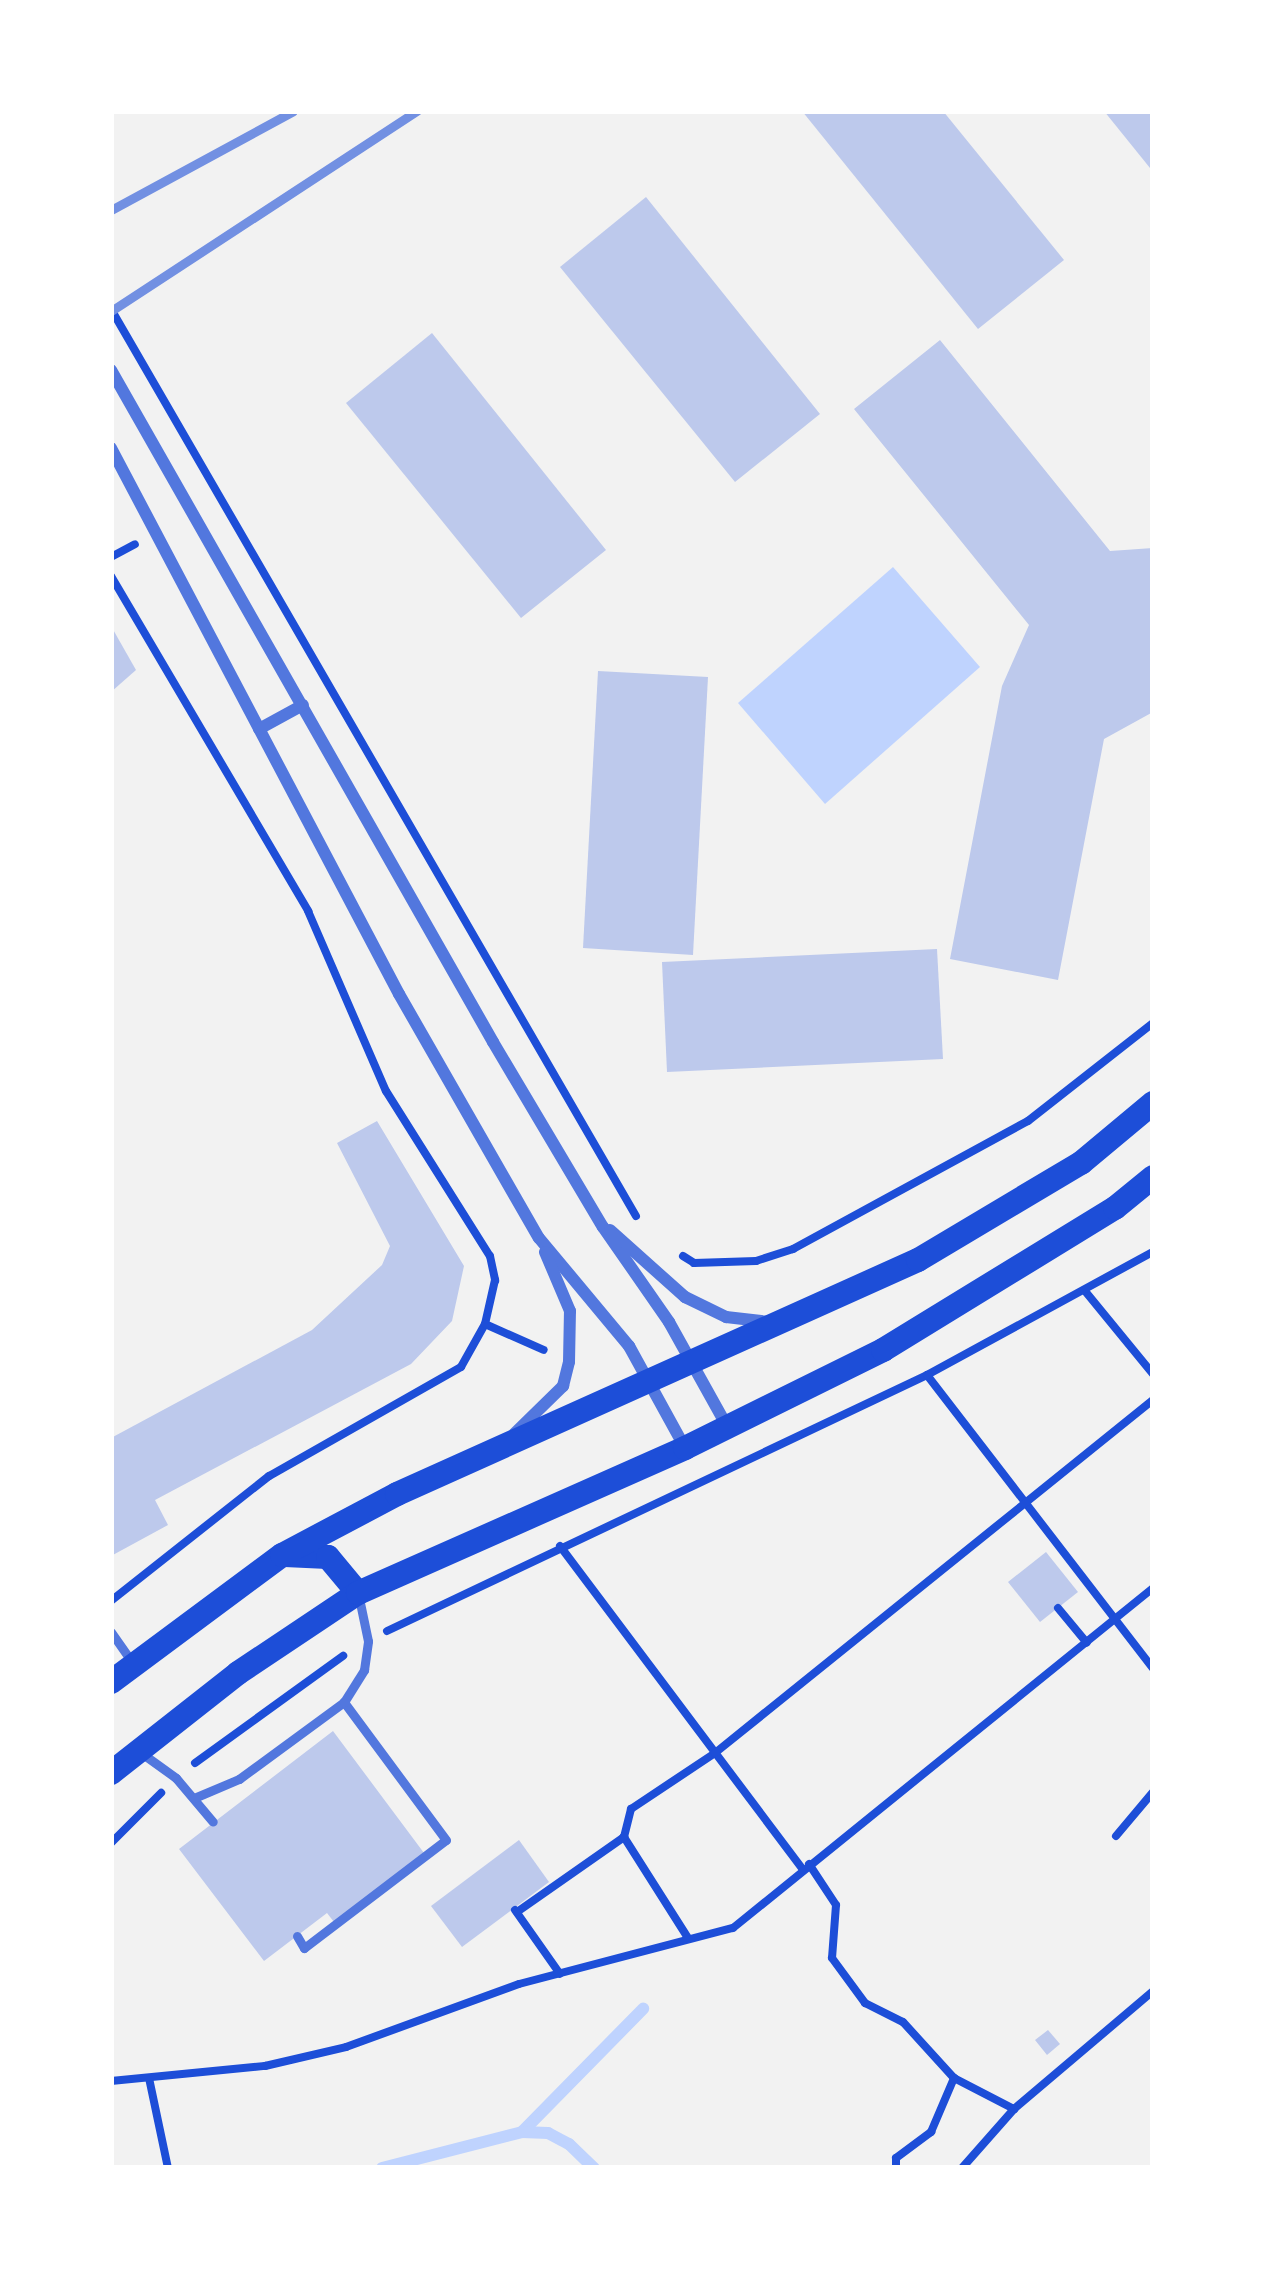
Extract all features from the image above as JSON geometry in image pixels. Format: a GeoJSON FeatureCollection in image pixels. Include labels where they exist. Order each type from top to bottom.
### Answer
{"type":"FeatureCollection","features":[{"type":"Feature","properties":{"kind":"main road"},"geometry":{"type":"LineString","coordinates":[[111,1682],[282,1555],[397,1494],[692,1363],[959,1236],[1082,1163],[1153,1103]]}},
{"type":"Feature","properties":{"kind":"main road"},"geometry":{"type":"LineString","coordinates":[[111,1773],[135,1749],[358,1593],[685,1448],[883,1350],[1115,1208],[1153,1177]]}},
{"type":"Feature","properties":{"kind":"main road"},"geometry":{"type":"LineString","coordinates":[[282,1555],[328,1557],[358,1593]]}},
{"type":"Feature","properties":{"kind":"street"},"geometry":{"type":"LineString","coordinates":[[111,370],[603,1227],[728,1427]]}},
{"type":"Feature","properties":{"kind":"street"},"geometry":{"type":"LineString","coordinates":[[111,448],[399,994],[539,1238],[570,1311],[569,1362],[562,1386],[497,1452]]}},
{"type":"Feature","properties":{"kind":"street"},"geometry":{"type":"LineString","coordinates":[[259,729],[303,705]]}},
{"type":"Feature","properties":{"kind":"street"},"geometry":{"type":"LineString","coordinates":[[603,1227],[685,1297],[726,1317],[778,1323]]}},
{"type":"Feature","properties":{"kind":"street"},"geometry":{"type":"LineString","coordinates":[[539,1238],[629,1346],[685,1448]]}},
{"type":"Feature","properties":{"kind":"lane"},"geometry":{"type":"LineString","coordinates":[[194,1798],[239,1779],[344,1702],[364,1670],[368,1641],[358,1593]]}},
{"type":"Feature","properties":{"kind":"lane"},"geometry":{"type":"LineString","coordinates":[[111,1632],[134,1664]]}},
{"type":"Feature","properties":{"kind":"lane"},"geometry":{"type":"LineString","coordinates":[[296,1936],[304,1948],[446,1840],[344,1702]]}},
{"type":"Feature","properties":{"kind":"lane"},"geometry":{"type":"LineString","coordinates":[[135,1749],[176,1778],[213,1822]]}},
{"type":"Feature","properties":{"kind":"path"},"geometry":{"type":"LineString","coordinates":[[111,309],[645,1232]]}},
{"type":"Feature","properties":{"kind":"path"},"geometry":{"type":"LineString","coordinates":[[111,576],[308,911],[386,1091],[490,1256],[495,1280],[485,1324],[461,1367],[269,1476],[111,1601]]}},
{"type":"Feature","properties":{"kind":"path"},"geometry":{"type":"LineString","coordinates":[[677,1252],[694,1263],[756,1261],[793,1249],[1028,1121],[1153,1023]]}},
{"type":"Feature","properties":{"kind":"path"},"geometry":{"type":"LineString","coordinates":[[111,1843],[176,1778],[368,1641],[927,1375],[1153,1252]]}},
{"type":"Feature","properties":{"kind":"path"},"geometry":{"type":"LineString","coordinates":[[1085,1291],[1153,1374]]}},
{"type":"Feature","properties":{"kind":"path"},"geometry":{"type":"LineString","coordinates":[[927,1375],[1153,1668]]}},
{"type":"Feature","properties":{"kind":"path"},"geometry":{"type":"LineString","coordinates":[[560,1974],[516,1910],[624,1837],[631,1809],[715,1753],[1153,1400]]}},
{"type":"Feature","properties":{"kind":"path"},"geometry":{"type":"LineString","coordinates":[[560,1546],[836,1905],[832,1958],[865,2003],[903,2022],[954,2078],[1014,2109]]}},
{"type":"Feature","properties":{"kind":"path"},"geometry":{"type":"LineString","coordinates":[[111,2081],[265,2066],[346,2048],[560,1974],[733,1928],[1153,1588]]}},
{"type":"Feature","properties":{"kind":"path"},"geometry":{"type":"LineString","coordinates":[[1058,1608],[1087,1642]]}},
{"type":"Feature","properties":{"kind":"path"},"geometry":{"type":"LineString","coordinates":[[1115,1837],[1153,1792]]}},
{"type":"Feature","properties":{"kind":"path"},"geometry":{"type":"LineString","coordinates":[[624,1837],[688,1938]]}},
{"type":"Feature","properties":{"kind":"path"},"geometry":{"type":"LineString","coordinates":[[962,2168],[1014,2109],[1153,1991]]}},
{"type":"Feature","properties":{"kind":"path"},"geometry":{"type":"LineString","coordinates":[[149,2078],[168,2168]]}},
{"type":"Feature","properties":{"kind":"path"},"geometry":{"type":"LineString","coordinates":[[896,2168],[896,2158],[932,2132],[954,2078]]}},
{"type":"Feature","properties":{"kind":"water"},"geometry":{"type":"Polygon","coordinates":[[[893,567],[980,667],[825,804],[738,703],[893,567]]]}},
{"type":"Feature","properties":{"kind":"building"},"geometry":{"type":"Polygon","coordinates":[[[802,111],[943,111],[1064,260],[978,329],[802,111]]]}},
{"type":"Feature","properties":{"kind":"building"},"geometry":{"type":"Polygon","coordinates":[[[1104,111],[1153,111],[1150,168],[1104,111]]]}},
{"type":"Feature","properties":{"kind":"building"},"geometry":{"type":"Polygon","coordinates":[[[646,197],[820,414],[735,482],[560,267],[646,197]]]}},
{"type":"Feature","properties":{"kind":"building"},"geometry":{"type":"Polygon","coordinates":[[[432,333],[606,550],[521,618],[346,403],[432,333]]]}},
{"type":"Feature","properties":{"kind":"building"},"geometry":{"type":"Polygon","coordinates":[[[940,340],[1110,551],[1153,548],[1153,712],[1104,739],[1058,980],[950,959],[1002,686],[1029,625],[854,409],[940,340]]]}},
{"type":"Feature","properties":{"kind":"building"},"geometry":{"type":"Polygon","coordinates":[[[111,626],[136,670],[111,692],[111,626]]]}},
{"type":"Feature","properties":{"kind":"building"},"geometry":{"type":"Polygon","coordinates":[[[598,671],[708,677],[693,955],[583,948],[598,671]]]}},
{"type":"Feature","properties":{"kind":"building"},"geometry":{"type":"Polygon","coordinates":[[[937,949],[943,1059],[667,1072],[662,962],[937,949]]]}},
{"type":"Feature","properties":{"kind":"building"},"geometry":{"type":"Polygon","coordinates":[[[377,1121],[464,1266],[452,1321],[411,1364],[155,1500],[168,1525],[111,1556],[111,1438],[312,1330],[382,1265],[390,1246],[337,1143],[377,1121]]]}},
{"type":"Feature","properties":{"kind":"building"},"geometry":{"type":"Polygon","coordinates":[[[1046,1552],[1078,1592],[1040,1622],[1008,1582],[1046,1552]]]}},
{"type":"Feature","properties":{"kind":"building"},"geometry":{"type":"Polygon","coordinates":[[[333,1731],[424,1853],[334,1922],[327,1913],[264,1961],[179,1849],[333,1731]]]}},
{"type":"Feature","properties":{"kind":"building"},"geometry":{"type":"Polygon","coordinates":[[[519,1840],[549,1882],[462,1947],[431,1906],[519,1840]]]}},
{"type":"Feature","properties":{"kind":"building"},"geometry":{"type":"Polygon","coordinates":[[[1048,2030],[1060,2044],[1047,2055],[1035,2040],[1048,2030]]]}},
{"type":"Feature","properties":{"kind":"waterway"},"geometry":{"type":"LineString","coordinates":[[522,2132],[643,2009]]}},
{"type":"Feature","properties":{"kind":"waterway"},"geometry":{"type":"LineString","coordinates":[[382,2168],[522,2132],[548,2133],[569,2144],[594,2168]]}},
{"type":"Feature","properties":{"kind":"railway"},"geometry":{"type":"LineString","coordinates":[[111,210],[293,111]]}},
{"type":"Feature","properties":{"kind":"railway"},"geometry":{"type":"LineString","coordinates":[[111,311],[417,111]]}}]}
